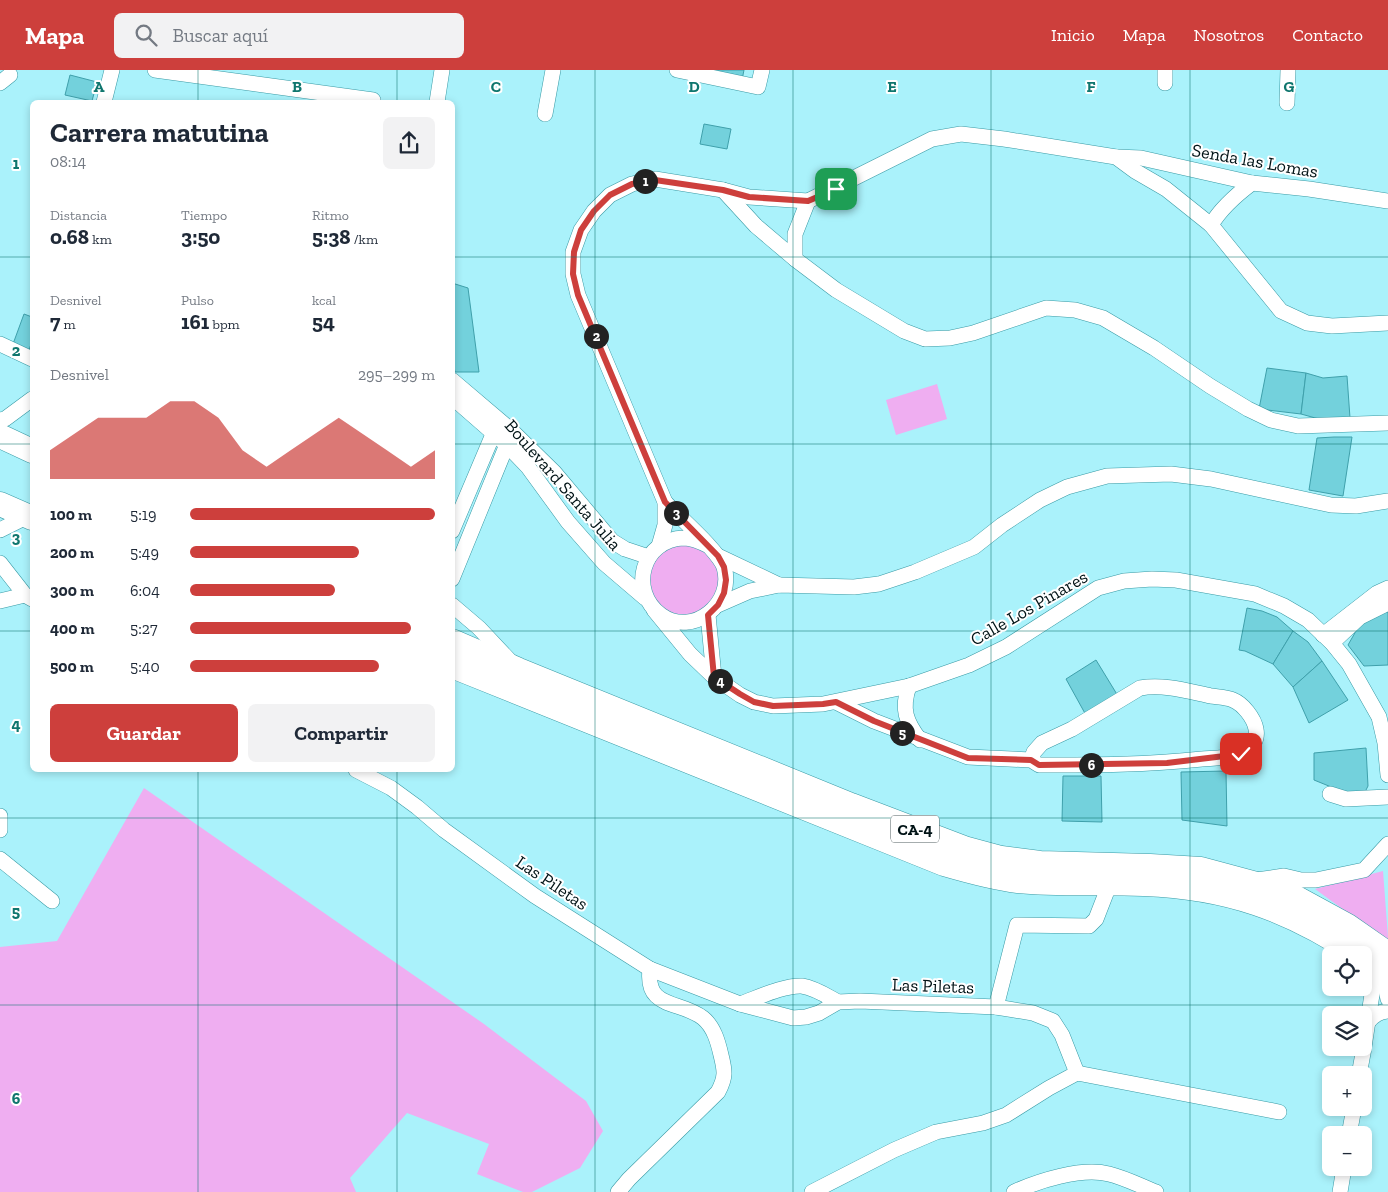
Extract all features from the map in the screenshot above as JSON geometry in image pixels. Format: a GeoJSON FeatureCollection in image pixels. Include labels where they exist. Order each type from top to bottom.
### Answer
{"type":"FeatureCollection","features":[{"type":"Feature","properties":{"kind":"highway"},"geometry":{"type":"LineString","coordinates":[[0,436],[30,450]]}},
{"type":"Feature","properties":{"kind":"highway"},"geometry":{"type":"LineString","coordinates":[[0,504],[30,517]]}},
{"type":"Feature","properties":{"kind":"highway","name":"CA-4"},"geometry":{"type":"LineString","coordinates":[[455,643],[851,805],[982,854],[1040,863],[1201,869],[1279,890],[1348,926],[1377,964]]}},
{"type":"Feature","properties":{"kind":"highway","name":"CA-4"},"geometry":{"type":"LineString","coordinates":[[455,667],[944,864],[971,872],[1018,881],[1146,884],[1190,888],[1236,896],[1291,916],[1325,933],[1377,964]]}},
{"type":"Feature","properties":{"kind":"street"},"geometry":{"type":"LineString","coordinates":[[104,100],[112,70]]}},
{"type":"Feature","properties":{"kind":"street"},"geometry":{"type":"LineString","coordinates":[[155,70],[373,100]]}},
{"type":"Feature","properties":{"kind":"street"},"geometry":{"type":"LineString","coordinates":[[437,100],[442,70]]}},
{"type":"Feature","properties":{"kind":"street"},"geometry":{"type":"LineString","coordinates":[[545,114],[553,70]]}},
{"type":"Feature","properties":{"kind":"street"},"geometry":{"type":"LineString","coordinates":[[677,70],[758,87],[762,70]]}},
{"type":"Feature","properties":{"kind":"street"},"geometry":{"type":"LineString","coordinates":[[1287,103],[1288,70]]}},
{"type":"Feature","properties":{"kind":"street","name":"Senda las Lomas"},"geometry":{"type":"LineString","coordinates":[[808,201],[932,139],[961,134],[1116,157],[1141,158],[1252,183],[1309,189],[1388,201]]}},
{"type":"Feature","properties":{"kind":"street"},"geometry":{"type":"LineString","coordinates":[[1116,157],[1135,171],[1166,188],[1211,225],[1281,311],[1307,322],[1332,326],[1388,323]]}},
{"type":"Feature","properties":{"kind":"street"},"geometry":{"type":"LineString","coordinates":[[714,677],[713,610],[724,593],[726,580],[724,567],[713,551],[665,502],[578,295],[573,274],[574,252],[581,230],[594,211],[610,195],[632,184],[655,180],[723,190],[749,197],[808,201],[795,234],[795,259]]}},
{"type":"Feature","properties":{"kind":"street"},"geometry":{"type":"LineString","coordinates":[[1211,225],[1216,216],[1252,183]]}},
{"type":"Feature","properties":{"kind":"street"},"geometry":{"type":"LineString","coordinates":[[723,190],[756,226],[795,259],[845,295],[904,331],[925,339],[950,338],[973,333],[1046,308],[1075,310],[1103,318],[1154,348],[1225,395],[1271,420],[1298,426],[1388,423]]}},
{"type":"Feature","properties":{"kind":"street"},"geometry":{"type":"LineString","coordinates":[[0,344],[30,358]]}},
{"type":"Feature","properties":{"kind":"street"},"geometry":{"type":"LineString","coordinates":[[455,383],[496,426],[455,524]]}},
{"type":"Feature","properties":{"kind":"street","name":"Boulevard Santa Julia"},"geometry":{"type":"LineString","coordinates":[[455,399],[496,426],[509,438],[568,522],[604,562],[650,604]]}},
{"type":"Feature","properties":{"kind":"street"},"geometry":{"type":"LineString","coordinates":[[0,420],[30,403]]}},
{"type":"Feature","properties":{"kind":"street"},"geometry":{"type":"LineString","coordinates":[[455,572],[509,438],[554,472],[612,541],[625,549],[654,551],[671,540],[684,538],[697,540],[713,551],[779,585]]}},
{"type":"Feature","properties":{"kind":"street"},"geometry":{"type":"LineString","coordinates":[[665,502],[665,525],[654,551],[643,570],[642,584],[650,604],[666,619],[680,622],[694,621],[750,591],[779,585],[854,587],[878,584],[915,572],[974,547],[1002,524],[1040,500],[1067,487],[1107,476],[1179,475],[1211,479],[1331,505],[1356,506],[1388,502]]}},
{"type":"Feature","properties":{"kind":"street"},"geometry":{"type":"LineString","coordinates":[[0,530],[30,517]]}},
{"type":"Feature","properties":{"kind":"street"},"geometry":{"type":"LineString","coordinates":[[0,563],[29,597]]}},
{"type":"Feature","properties":{"kind":"street","name":"Calle Los Pinares"},"geometry":{"type":"LineString","coordinates":[[650,604],[690,654],[714,677],[754,702],[773,706],[836,702],[909,686],[969,665],[1006,648],[1098,588],[1124,581],[1176,580],[1255,594],[1284,606],[1308,620],[1349,664],[1379,718],[1385,743],[1388,775]]}},
{"type":"Feature","properties":{"kind":"street"},"geometry":{"type":"LineString","coordinates":[[1327,639],[1377,593],[1388,588]]}},
{"type":"Feature","properties":{"kind":"street"},"geometry":{"type":"LineString","coordinates":[[0,601],[29,597]]}},
{"type":"Feature","properties":{"kind":"street"},"geometry":{"type":"LineString","coordinates":[[1327,639],[1360,617],[1388,603]]}},
{"type":"Feature","properties":{"kind":"street"},"geometry":{"type":"LineString","coordinates":[[455,608],[479,628],[519,670]]}},
{"type":"Feature","properties":{"kind":"street"},"geometry":{"type":"LineString","coordinates":[[909,686],[904,699],[906,714],[910,727],[920,740]]}},
{"type":"Feature","properties":{"kind":"street"},"geometry":{"type":"LineString","coordinates":[[836,702],[874,721],[968,758],[1031,760],[1039,765],[1167,763],[1224,757],[1241,754],[1250,748],[1256,742],[1257,734],[1255,724],[1248,712],[1234,700],[1167,687],[1151,686],[1140,688],[1072,729],[1042,743],[1034,752],[1031,760]]}},
{"type":"Feature","properties":{"kind":"street","name":"Las Piletas"},"geometry":{"type":"LineString","coordinates":[[360,772],[391,788],[444,830],[534,896],[650,969],[740,1004],[793,1018],[819,1013],[838,1002]]}},
{"type":"Feature","properties":{"kind":"street"},"geometry":{"type":"LineString","coordinates":[[1330,794],[1346,799],[1388,797]]}},
{"type":"Feature","properties":{"kind":"street"},"geometry":{"type":"LineString","coordinates":[[0,816],[0,830]]}},
{"type":"Feature","properties":{"kind":"street"},"geometry":{"type":"LineString","coordinates":[[1249,882],[1284,876],[1301,880],[1316,880],[1364,870],[1388,844]]}},
{"type":"Feature","properties":{"kind":"street"},"geometry":{"type":"LineString","coordinates":[[0,859],[52,901]]}},
{"type":"Feature","properties":{"kind":"street"},"geometry":{"type":"LineString","coordinates":[[996,1007],[1017,925],[1089,926],[1096,919],[1110,883]]}},
{"type":"Feature","properties":{"kind":"street"},"geometry":{"type":"LineString","coordinates":[[1377,964],[1388,999]]}},
{"type":"Feature","properties":{"kind":"street"},"geometry":{"type":"LineString","coordinates":[[1370,1006],[1377,964]]}},
{"type":"Feature","properties":{"kind":"street"},"geometry":{"type":"LineString","coordinates":[[618,1192],[718,1092],[725,1080],[724,1065],[716,1034],[703,1018],[656,996],[650,989],[650,969]]}},
{"type":"Feature","properties":{"kind":"street","name":"Las Piletas"},"geometry":{"type":"LineString","coordinates":[[740,1004],[786,988],[801,986],[817,990],[838,1002],[996,1007],[1033,1014],[1053,1021],[1062,1035],[1077,1073]]}},
{"type":"Feature","properties":{"kind":"street"},"geometry":{"type":"LineString","coordinates":[[1372,1017],[1381,1012],[1388,1011]]}},
{"type":"Feature","properties":{"kind":"street"},"geometry":{"type":"LineString","coordinates":[[812,1192],[894,1150],[936,1132],[983,1123],[1006,1115],[1077,1073],[1279,1112]]}},
{"type":"Feature","properties":{"kind":"street"},"geometry":{"type":"LineString","coordinates":[[1014,1192],[1033,1183],[1082,1173],[1107,1173],[1156,1192]]}},
{"type":"Feature","properties":{"kind":"street"},"geometry":{"type":"LineString","coordinates":[[1340,1192],[1343,1176]]}},
{"type":"Feature","properties":{"kind":"shaded area"},"geometry":{"type":"Polygon","coordinates":[[[937,384],[947,419],[896,435],[886,400],[937,384]]]}},
{"type":"Feature","properties":{"kind":"shaded area"},"geometry":{"type":"Polygon","coordinates":[[[684,545],[697,548],[709,555],[716,567],[719,580],[716,593],[709,605],[697,612],[684,615],[671,612],[659,605],[652,593],[649,580],[652,567],[659,555],[671,548],[684,545]]]}},
{"type":"Feature","properties":{"kind":"shaded area"},"geometry":{"type":"Polygon","coordinates":[[[144,788],[484,1024],[586,1101],[603,1131],[580,1168],[532,1192],[523,1192],[477,1174],[489,1144],[407,1113],[350,1178],[356,1192],[0,1192],[0,947],[57,941],[144,788]]]}},
{"type":"Feature","properties":{"kind":"shaded area"},"geometry":{"type":"Polygon","coordinates":[[[1383,871],[1388,937],[1388,942],[1315,889],[1383,871]]]}},
{"type":"Feature","properties":{"kind":"building"},"geometry":{"type":"Polygon","coordinates":[[[711,70],[744,70],[742,80],[711,70]]]}},
{"type":"Feature","properties":{"kind":"building"},"geometry":{"type":"Polygon","coordinates":[[[70,75],[97,82],[92,100],[65,95],[70,75]]]}},
{"type":"Feature","properties":{"kind":"building"},"geometry":{"type":"Polygon","coordinates":[[[704,124],[731,129],[727,149],[700,144],[704,124]]]}},
{"type":"Feature","properties":{"kind":"building"},"geometry":{"type":"Polygon","coordinates":[[[455,284],[468,288],[479,372],[455,372],[455,284]]]}},
{"type":"Feature","properties":{"kind":"building"},"geometry":{"type":"Polygon","coordinates":[[[24,314],[30,316],[29,350],[13,344],[24,314]]]}},
{"type":"Feature","properties":{"kind":"building"},"geometry":{"type":"Polygon","coordinates":[[[1267,368],[1306,373],[1301,414],[1259,409],[1267,368]]]}},
{"type":"Feature","properties":{"kind":"building"},"geometry":{"type":"Polygon","coordinates":[[[1306,373],[1323,378],[1347,376],[1350,418],[1319,419],[1301,414],[1306,373]]]}},
{"type":"Feature","properties":{"kind":"building"},"geometry":{"type":"Polygon","coordinates":[[[1352,437],[1343,496],[1309,490],[1317,438],[1352,437]]]}},
{"type":"Feature","properties":{"kind":"building"},"geometry":{"type":"Polygon","coordinates":[[[1247,608],[1277,617],[1293,631],[1273,664],[1239,650],[1247,608]]]}},
{"type":"Feature","properties":{"kind":"building"},"geometry":{"type":"Polygon","coordinates":[[[1388,612],[1388,665],[1364,666],[1348,645],[1360,624],[1378,614],[1388,612]]]}},
{"type":"Feature","properties":{"kind":"building"},"geometry":{"type":"Polygon","coordinates":[[[1293,631],[1308,642],[1322,661],[1293,687],[1273,664],[1293,631]]]}},
{"type":"Feature","properties":{"kind":"building"},"geometry":{"type":"Polygon","coordinates":[[[1096,660],[1118,696],[1087,717],[1066,679],[1096,660]]]}},
{"type":"Feature","properties":{"kind":"building"},"geometry":{"type":"Polygon","coordinates":[[[1322,661],[1348,700],[1309,723],[1293,687],[1322,661]]]}},
{"type":"Feature","properties":{"kind":"building"},"geometry":{"type":"Polygon","coordinates":[[[1366,748],[1368,786],[1364,794],[1356,797],[1314,780],[1314,753],[1366,748]]]}},
{"type":"Feature","properties":{"kind":"building"},"geometry":{"type":"Polygon","coordinates":[[[1226,771],[1227,826],[1182,820],[1181,772],[1226,771]]]}},
{"type":"Feature","properties":{"kind":"building"},"geometry":{"type":"Polygon","coordinates":[[[1063,776],[1101,776],[1102,822],[1062,821],[1063,776]]]}},
{"type":"Feature","properties":{"kind":"route"},"geometry":{"type":"LineString","coordinates":[[836,189],[808,201],[749,197],[723,190],[655,180],[632,184],[610,195],[594,211],[581,230],[574,252],[573,274],[578,295],[665,502],[718,556],[724,567],[726,580],[724,593],[718,605],[708,615],[714,677],[754,702],[773,706],[836,702],[874,721],[968,758],[1031,760],[1039,765],[1086,765],[1167,763],[1241,754]]}}]}
